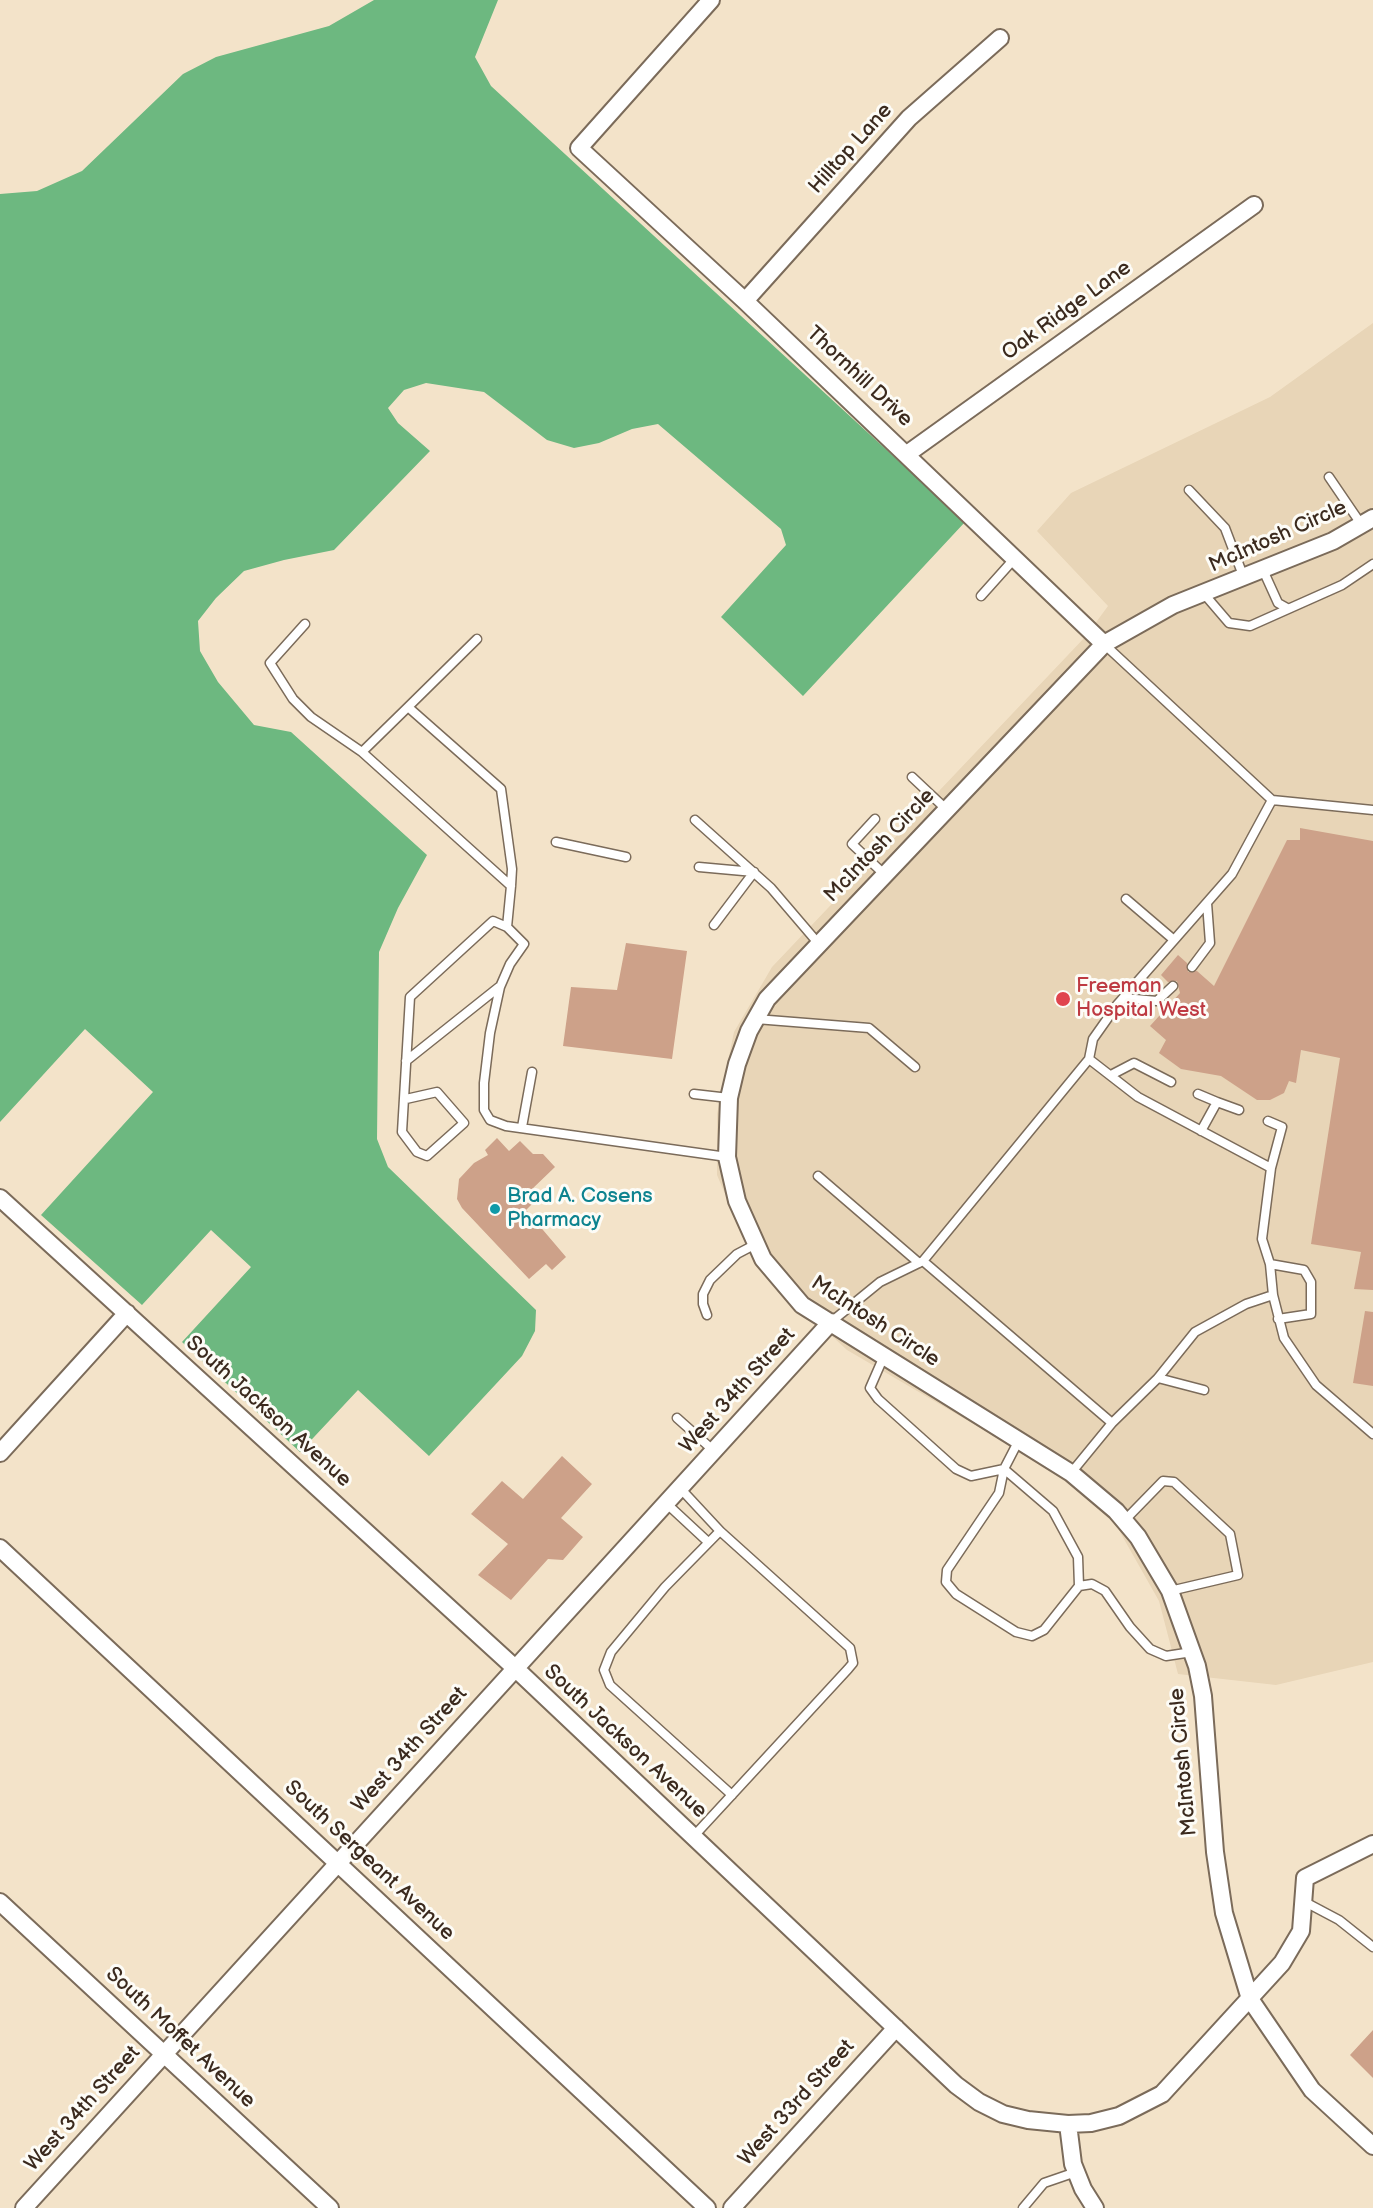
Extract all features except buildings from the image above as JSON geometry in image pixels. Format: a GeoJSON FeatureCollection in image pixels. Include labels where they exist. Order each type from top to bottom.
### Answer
{"type":"FeatureCollection","features":[{"type":"Feature","properties":{"kind":"street","name":"Thornhill Drive"},"geometry":{"type":"LineString","coordinates":[[711,0],[579,148],[907,454],[1104,644]]}},
{"type":"Feature","properties":{"kind":"street","name":"Hilltop Lane"},"geometry":{"type":"LineString","coordinates":[[745,301],[909,118],[1000,38]]}},
{"type":"Feature","properties":{"kind":"street","name":"Oak Ridge Lane"},"geometry":{"type":"LineString","coordinates":[[907,454],[1254,205]]}},
{"type":"Feature","properties":{"kind":"street","name":"McIntosh Circle"},"geometry":{"type":"LineString","coordinates":[[1367,521],[1333,541],[1173,605],[1104,644],[767,999],[737,1064],[729,1098],[727,1156],[737,1201],[756,1244],[774,1275],[802,1305],[1071,1473],[1124,1521],[1138,1537],[1170,1591],[1192,1652],[1203,1696],[1215,1852],[1224,1913],[1250,1999],[1312,2090],[1373,2145]]}},
{"type":"Feature","properties":{"kind":"street","name":"South Jackson Avenue"},"geometry":{"type":"LineString","coordinates":[[0,1198],[515,1668],[956,2085],[979,2102],[1003,2114],[1028,2120],[1068,2124],[1091,2123],[1119,2116],[1162,2094],[1250,1999]]}},
{"type":"Feature","properties":{"kind":"street"},"geometry":{"type":"LineString","coordinates":[[0,1453],[127,1313]]}},
{"type":"Feature","properties":{"kind":"street","name":"West 34th Street"},"geometry":{"type":"LineString","coordinates":[[24,2208],[831,1322]]}},
{"type":"Feature","properties":{"kind":"street","name":"South Sergeant Avenue"},"geometry":{"type":"LineString","coordinates":[[0,1548],[707,2208]]}},
{"type":"Feature","properties":{"kind":"street"},"geometry":{"type":"LineString","coordinates":[[1250,1999],[1282,1963],[1301,1932],[1305,1878],[1373,1845]]}},
{"type":"Feature","properties":{"kind":"street","name":"South Moffet Avenue"},"geometry":{"type":"LineString","coordinates":[[0,1902],[330,2208]]}},
{"type":"Feature","properties":{"kind":"street","name":"West 33rd Street"},"geometry":{"type":"LineString","coordinates":[[732,2208],[896,2028]]}},
{"type":"Feature","properties":{"kind":"street"},"geometry":{"type":"LineString","coordinates":[[1068,2124],[1076,2172],[1095,2208]]}},
{"type":"Feature","properties":{"kind":"lane"},"geometry":{"type":"LineString","coordinates":[[1329,477],[1367,521]]}},
{"type":"Feature","properties":{"kind":"lane"},"geometry":{"type":"LineString","coordinates":[[1189,490],[1225,528],[1244,578]]}},
{"type":"Feature","properties":{"kind":"lane"},"geometry":{"type":"LineString","coordinates":[[981,596],[1016,557]]}},
{"type":"Feature","properties":{"kind":"lane"},"geometry":{"type":"LineString","coordinates":[[1205,594],[1229,623],[1250,626],[1342,585],[1373,564]]}},
{"type":"Feature","properties":{"kind":"lane"},"geometry":{"type":"LineString","coordinates":[[1263,570],[1278,603],[1287,608]]}},
{"type":"Feature","properties":{"kind":"lane"},"geometry":{"type":"LineString","coordinates":[[305,624],[270,663],[293,699],[311,717],[362,752],[511,886]]}},
{"type":"Feature","properties":{"kind":"lane"},"geometry":{"type":"LineString","coordinates":[[362,752],[477,639]]}},
{"type":"Feature","properties":{"kind":"lane"},"geometry":{"type":"LineString","coordinates":[[1104,644],[1272,800],[1373,810]]}},
{"type":"Feature","properties":{"kind":"lane"},"geometry":{"type":"LineString","coordinates":[[408,707],[501,789],[512,869],[507,927]]}},
{"type":"Feature","properties":{"kind":"lane"},"geometry":{"type":"LineString","coordinates":[[912,777],[946,809]]}},
{"type":"Feature","properties":{"kind":"lane"},"geometry":{"type":"LineString","coordinates":[[831,1322],[880,1282],[921,1262],[1089,1059],[1093,1039],[1124,998],[1233,874],[1272,800]]}},
{"type":"Feature","properties":{"kind":"lane"},"geometry":{"type":"LineString","coordinates":[[875,819],[852,844],[884,874]]}},
{"type":"Feature","properties":{"kind":"lane"},"geometry":{"type":"LineString","coordinates":[[695,820],[754,872],[792,910],[818,943]]}},
{"type":"Feature","properties":{"kind":"lane"},"geometry":{"type":"LineString","coordinates":[[556,842],[626,857]]}},
{"type":"Feature","properties":{"kind":"lane"},"geometry":{"type":"LineString","coordinates":[[699,867],[754,872]]}},
{"type":"Feature","properties":{"kind":"lane"},"geometry":{"type":"LineString","coordinates":[[714,926],[754,872]]}},
{"type":"Feature","properties":{"kind":"lane"},"geometry":{"type":"LineString","coordinates":[[1126,899],[1174,940]]}},
{"type":"Feature","properties":{"kind":"lane"},"geometry":{"type":"LineString","coordinates":[[1192,967],[1210,943],[1207,903]]}},
{"type":"Feature","properties":{"kind":"lane"},"geometry":{"type":"LineString","coordinates":[[406,1099],[437,1092],[464,1123],[427,1156],[417,1152],[402,1132],[406,1099],[410,997],[493,921],[507,927],[524,944],[510,964],[500,987],[484,1083],[484,1110],[490,1120],[506,1126],[727,1156]]}},
{"type":"Feature","properties":{"kind":"lane"},"geometry":{"type":"LineString","coordinates":[[1124,998],[1157,1001],[1173,986]]}},
{"type":"Feature","properties":{"kind":"lane"},"geometry":{"type":"LineString","coordinates":[[406,1061],[500,987]]}},
{"type":"Feature","properties":{"kind":"lane"},"geometry":{"type":"LineString","coordinates":[[756,1019],[870,1028],[915,1067]]}},
{"type":"Feature","properties":{"kind":"lane"},"geometry":{"type":"LineString","coordinates":[[1089,1059],[1138,1097],[1272,1168]]}},
{"type":"Feature","properties":{"kind":"lane"},"geometry":{"type":"LineString","coordinates":[[1111,1075],[1134,1063],[1171,1082]]}},
{"type":"Feature","properties":{"kind":"lane"},"geometry":{"type":"LineString","coordinates":[[522,1127],[532,1072]]}},
{"type":"Feature","properties":{"kind":"lane"},"geometry":{"type":"LineString","coordinates":[[694,1094],[729,1098]]}},
{"type":"Feature","properties":{"kind":"lane"},"geometry":{"type":"LineString","coordinates":[[1198,1094],[1239,1110]]}},
{"type":"Feature","properties":{"kind":"lane"},"geometry":{"type":"LineString","coordinates":[[1201,1131],[1217,1102]]}},
{"type":"Feature","properties":{"kind":"lane"},"geometry":{"type":"LineString","coordinates":[[1268,1121],[1282,1127],[1272,1168],[1262,1239],[1270,1264],[1273,1295],[1284,1338],[1316,1385],[1373,1434]]}},
{"type":"Feature","properties":{"kind":"lane"},"geometry":{"type":"LineString","coordinates":[[818,1176],[1112,1423]]}},
{"type":"Feature","properties":{"kind":"lane"},"geometry":{"type":"LineString","coordinates":[[707,1315],[703,1304],[703,1294],[710,1280],[737,1254],[756,1244]]}},
{"type":"Feature","properties":{"kind":"lane"},"geometry":{"type":"LineString","coordinates":[[1270,1264],[1304,1270],[1311,1282],[1311,1314],[1278,1319]]}},
{"type":"Feature","properties":{"kind":"lane"},"geometry":{"type":"LineString","coordinates":[[1071,1473],[1112,1423],[1158,1378],[1195,1332],[1238,1308],[1273,1295]]}},
{"type":"Feature","properties":{"kind":"lane"},"geometry":{"type":"LineString","coordinates":[[884,1356],[870,1388],[878,1399],[956,1469],[971,1476],[1004,1469]]}},
{"type":"Feature","properties":{"kind":"lane"},"geometry":{"type":"LineString","coordinates":[[1158,1378],[1204,1390]]}},
{"type":"Feature","properties":{"kind":"lane"},"geometry":{"type":"LineString","coordinates":[[677,1418],[714,1451]]}},
{"type":"Feature","properties":{"kind":"lane"},"geometry":{"type":"LineString","coordinates":[[1004,1469],[1053,1511],[1078,1557],[1079,1586],[1044,1630],[1032,1636],[1016,1632],[956,1594],[946,1582],[947,1570],[999,1494],[1004,1469],[1019,1440]]}},
{"type":"Feature","properties":{"kind":"lane"},"geometry":{"type":"LineString","coordinates":[[1124,1521],[1163,1481],[1174,1482],[1230,1534],[1238,1575],[1170,1591]]}},
{"type":"Feature","properties":{"kind":"lane"},"geometry":{"type":"LineString","coordinates":[[680,1488],[720,1530],[850,1648],[853,1657],[848,1669],[693,1837]]}},
{"type":"Feature","properties":{"kind":"lane"},"geometry":{"type":"LineString","coordinates":[[666,1503],[708,1542]]}},
{"type":"Feature","properties":{"kind":"lane"},"geometry":{"type":"LineString","coordinates":[[720,1530],[611,1652],[604,1670],[610,1685],[732,1795]]}},
{"type":"Feature","properties":{"kind":"lane"},"geometry":{"type":"LineString","coordinates":[[1079,1586],[1092,1584],[1105,1590],[1150,1649],[1166,1656],[1192,1652]]}},
{"type":"Feature","properties":{"kind":"lane"},"geometry":{"type":"LineString","coordinates":[[1305,1902],[1339,1920],[1373,1947]]}},
{"type":"Feature","properties":{"kind":"lane"},"geometry":{"type":"LineString","coordinates":[[1023,2208],[1044,2183],[1076,2172]]}},
{"type":"Feature","properties":{"kind":"shaded area","name":"Freeman Hospital West"},"geometry":{"type":"Polygon","coordinates":[[[1373,323],[1373,1662],[1276,1685],[1178,1674],[1159,1601],[1116,1525],[1059,1474],[847,1350],[755,1265],[717,1175],[717,1114],[734,1032],[772,967],[1086,636],[1108,606],[1037,531],[1071,493],[1270,397],[1373,323]]]}},
{"type":"Feature","properties":{"kind":"green space"},"geometry":{"type":"Polygon","coordinates":[[[374,0],[498,0],[475,57],[491,86],[965,522],[803,696],[721,617],[786,545],[781,529],[658,424],[632,429],[599,443],[574,448],[547,440],[484,392],[426,383],[404,390],[388,408],[398,423],[430,451],[334,550],[244,571],[216,598],[198,621],[200,651],[218,682],[254,725],[291,732],[427,855],[398,908],[379,952],[377,1139],[388,1167],[536,1310],[535,1331],[522,1356],[429,1456],[358,1390],[300,1452],[182,1342],[251,1267],[211,1230],[142,1305],[41,1215],[153,1092],[85,1029],[0,1122],[0,194],[37,191],[82,171],[183,74],[216,57],[329,26],[374,0]]]}},
{"type":"Feature","properties":{"kind":"place","name":"Freeman Hospital West"},"geometry":{"type":"Point","coordinates":[1063,999]}},
{"type":"Feature","properties":{"kind":"place","name":"Brad A. Cosens Pharmacy"},"geometry":{"type":"Point","coordinates":[495,1209]}}]}
